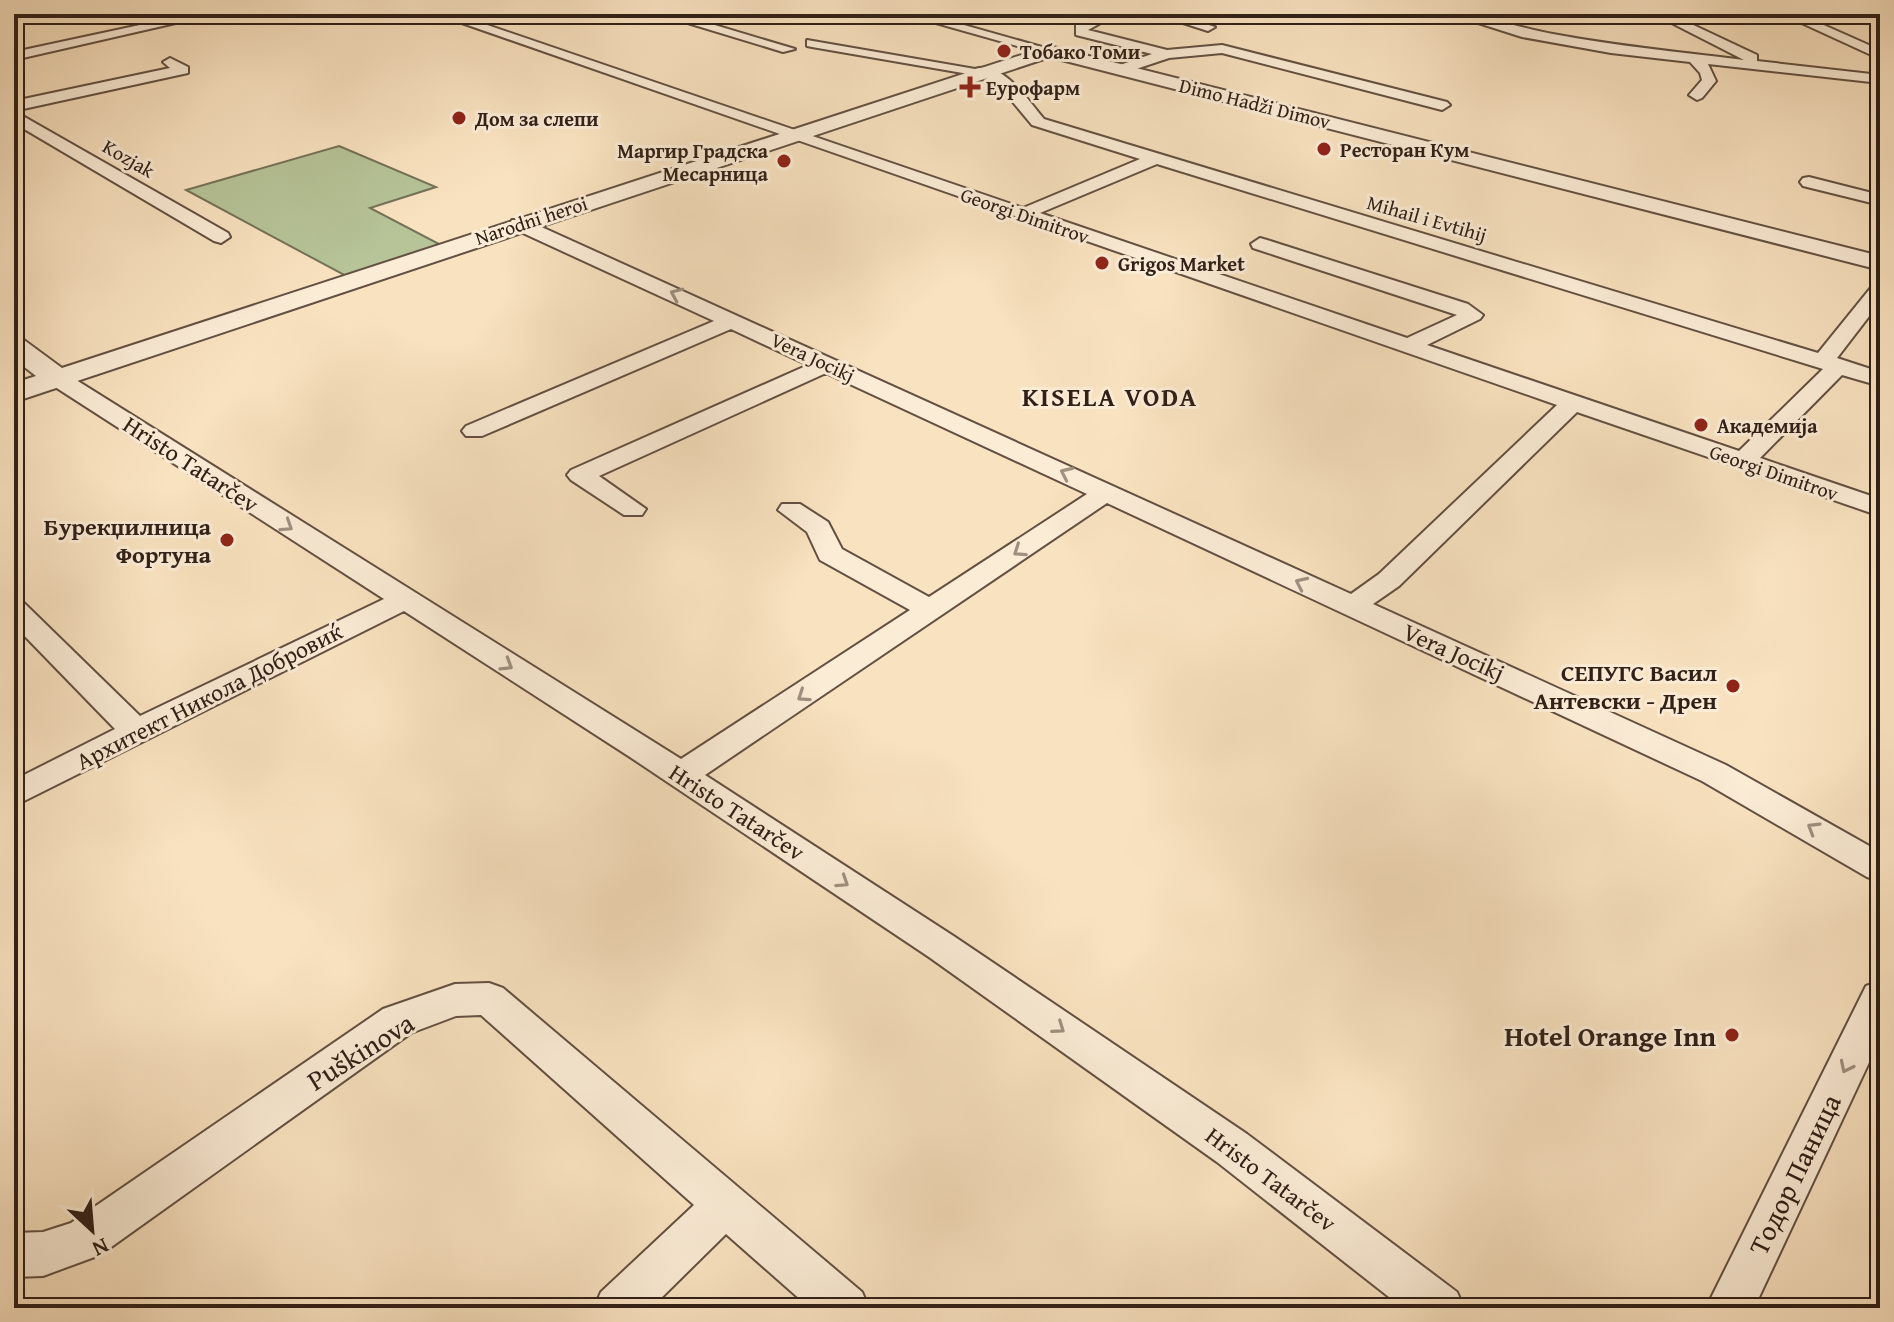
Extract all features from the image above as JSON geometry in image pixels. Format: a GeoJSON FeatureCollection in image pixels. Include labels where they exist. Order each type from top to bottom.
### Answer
{"type":"FeatureCollection","features":[{"type":"Feature","properties":{"kind":"street"},"geometry":{"type":"LineString","coordinates":[[14,18],[34,14]]}},
{"type":"Feature","properties":{"kind":"street"},"geometry":{"type":"LineString","coordinates":[[14,56],[42,56],[209,14]]}},
{"type":"Feature","properties":{"kind":"street","name":"Georgi Dimitrov"},"geometry":{"type":"LineString","coordinates":[[442,14],[1880,508]]}},
{"type":"Feature","properties":{"kind":"street"},"geometry":{"type":"LineString","coordinates":[[664,14],[788,49]]}},
{"type":"Feature","properties":{"kind":"street"},"geometry":{"type":"LineString","coordinates":[[913,15],[948,14]]}},
{"type":"Feature","properties":{"kind":"street"},"geometry":{"type":"LineString","coordinates":[[960,14],[981,32]]}},
{"type":"Feature","properties":{"kind":"street"},"geometry":{"type":"LineString","coordinates":[[1111,14],[1089,22],[1081,27],[1081,32],[1167,54]]}},
{"type":"Feature","properties":{"kind":"street"},"geometry":{"type":"LineString","coordinates":[[1161,14],[1208,27]]}},
{"type":"Feature","properties":{"kind":"street"},"geometry":{"type":"LineString","coordinates":[[1456,14],[1538,37],[1696,60],[1880,79]]}},
{"type":"Feature","properties":{"kind":"street"},"geometry":{"type":"LineString","coordinates":[[1788,14],[1880,55]]}},
{"type":"Feature","properties":{"kind":"street","name":"Dimo Hadži Dimov"},"geometry":{"type":"LineString","coordinates":[[913,15],[1880,263]]}},
{"type":"Feature","properties":{"kind":"street"},"geometry":{"type":"LineString","coordinates":[[1662,15],[1772,68]]}},
{"type":"Feature","properties":{"kind":"street"},"geometry":{"type":"LineString","coordinates":[[812,43],[978,72]]}},
{"type":"Feature","properties":{"kind":"street"},"geometry":{"type":"LineString","coordinates":[[1122,69],[1167,54],[1210,49],[1235,51],[1442,105]]}},
{"type":"Feature","properties":{"kind":"street","name":"Narodni heroi"},"geometry":{"type":"LineString","coordinates":[[14,393],[1049,51]]}},
{"type":"Feature","properties":{"kind":"street"},"geometry":{"type":"LineString","coordinates":[[1696,60],[1707,72],[1709,81],[1697,95]]}},
{"type":"Feature","properties":{"kind":"street"},"geometry":{"type":"LineString","coordinates":[[14,106],[183,70],[170,62]]}},
{"type":"Feature","properties":{"kind":"street","name":"Mihail i Evtihij"},"geometry":{"type":"LineString","coordinates":[[978,72],[1002,80],[1032,119],[1038,122],[1880,379]]}},
{"type":"Feature","properties":{"kind":"street"},"geometry":{"type":"LineString","coordinates":[[73,78],[90,90]]}},
{"type":"Feature","properties":{"kind":"street","name":"Kozjak"},"geometry":{"type":"LineString","coordinates":[[14,116],[221,237]]}},
{"type":"Feature","properties":{"kind":"street"},"geometry":{"type":"LineString","coordinates":[[1023,214],[1154,159]]}},
{"type":"Feature","properties":{"kind":"street"},"geometry":{"type":"LineString","coordinates":[[1809,182],[1880,200]]}},
{"type":"Feature","properties":{"kind":"street","name":"Vera Jocikj"},"geometry":{"type":"LineString","coordinates":[[519,224],[734,320],[1714,773],[1880,868]]}},
{"type":"Feature","properties":{"kind":"street"},"geometry":{"type":"LineString","coordinates":[[1260,244],[1461,308],[1473,315],[1410,345]]}},
{"type":"Feature","properties":{"kind":"street"},"geometry":{"type":"LineString","coordinates":[[1743,461],[1832,362],[1880,289]]}},
{"type":"Feature","properties":{"kind":"street"},"geometry":{"type":"LineString","coordinates":[[474,431],[734,320]]}},
{"type":"Feature","properties":{"kind":"street","name":"Hristo Tatarčev"},"geometry":{"type":"LineString","coordinates":[[14,346],[57,378],[681,775],[942,947],[1232,1148],[1440,1308]]}},
{"type":"Feature","properties":{"kind":"street"},"geometry":{"type":"LineString","coordinates":[[633,509],[580,475],[828,364]]}},
{"type":"Feature","properties":{"kind":"street"},"geometry":{"type":"LineString","coordinates":[[1352,606],[1389,580],[1573,402]]}},
{"type":"Feature","properties":{"kind":"street"},"geometry":{"type":"LineString","coordinates":[[681,775],[1107,492]]}},
{"type":"Feature","properties":{"kind":"street"},"geometry":{"type":"LineString","coordinates":[[791,510],[819,528],[830,554],[931,610]]}},
{"type":"Feature","properties":{"kind":"street","name":"Архитект Никола Добровиќ"},"geometry":{"type":"LineString","coordinates":[[14,794],[404,600]]}},
{"type":"Feature","properties":{"kind":"street"},"geometry":{"type":"LineString","coordinates":[[14,609],[136,731]]}},
{"type":"Feature","properties":{"kind":"street","name":"Тодор Паница"},"geometry":{"type":"LineString","coordinates":[[1730,1308],[1880,997]]}},
{"type":"Feature","properties":{"kind":"street","name":"Puškinova"},"geometry":{"type":"LineString","coordinates":[[14,1255],[43,1254],[84,1240],[397,1021],[455,1000],[489,999],[845,1308]]}},
{"type":"Feature","properties":{"kind":"street"},"geometry":{"type":"LineString","coordinates":[[618,1308],[724,1206]]}},
{"type":"Feature","properties":{"kind":"green space"},"geometry":{"type":"Polygon","coordinates":[[[339,146],[436,187],[370,208],[441,245],[346,276],[186,190],[339,146]]]}},
{"type":"Feature","properties":{"kind":"place","name":"Тобако Томи"},"geometry":{"type":"Point","coordinates":[1004,51]}},
{"type":"Feature","properties":{"kind":"place","name":"Еурофарм"},"geometry":{"type":"Point","coordinates":[970,87]}},
{"type":"Feature","properties":{"kind":"place","name":"Дом за слепи"},"geometry":{"type":"Point","coordinates":[459,118]}},
{"type":"Feature","properties":{"kind":"place","name":"Ресторан Кум"},"geometry":{"type":"Point","coordinates":[1324,149]}},
{"type":"Feature","properties":{"kind":"place","name":"Маргир Градска Месарница"},"geometry":{"type":"Point","coordinates":[784,161]}},
{"type":"Feature","properties":{"kind":"place","name":"Grigos Market"},"geometry":{"type":"Point","coordinates":[1102,263]}},
{"type":"Feature","properties":{"kind":"place","name":"Академија"},"geometry":{"type":"Point","coordinates":[1701,425]}},
{"type":"Feature","properties":{"kind":"place","name":"Бурекџилница Фортуна"},"geometry":{"type":"Point","coordinates":[227,540]}},
{"type":"Feature","properties":{"kind":"place","name":"СЕПУГС Васил Антевски - Дрен"},"geometry":{"type":"Point","coordinates":[1733,686]}},
{"type":"Feature","properties":{"kind":"place","name":"Hotel Orange Inn"},"geometry":{"type":"Point","coordinates":[1732,1035]}},
{"type":"Feature","properties":{"kind":"district","name":"KISELA VODA"},"geometry":{"type":"Point","coordinates":[1110,396]}}]}
